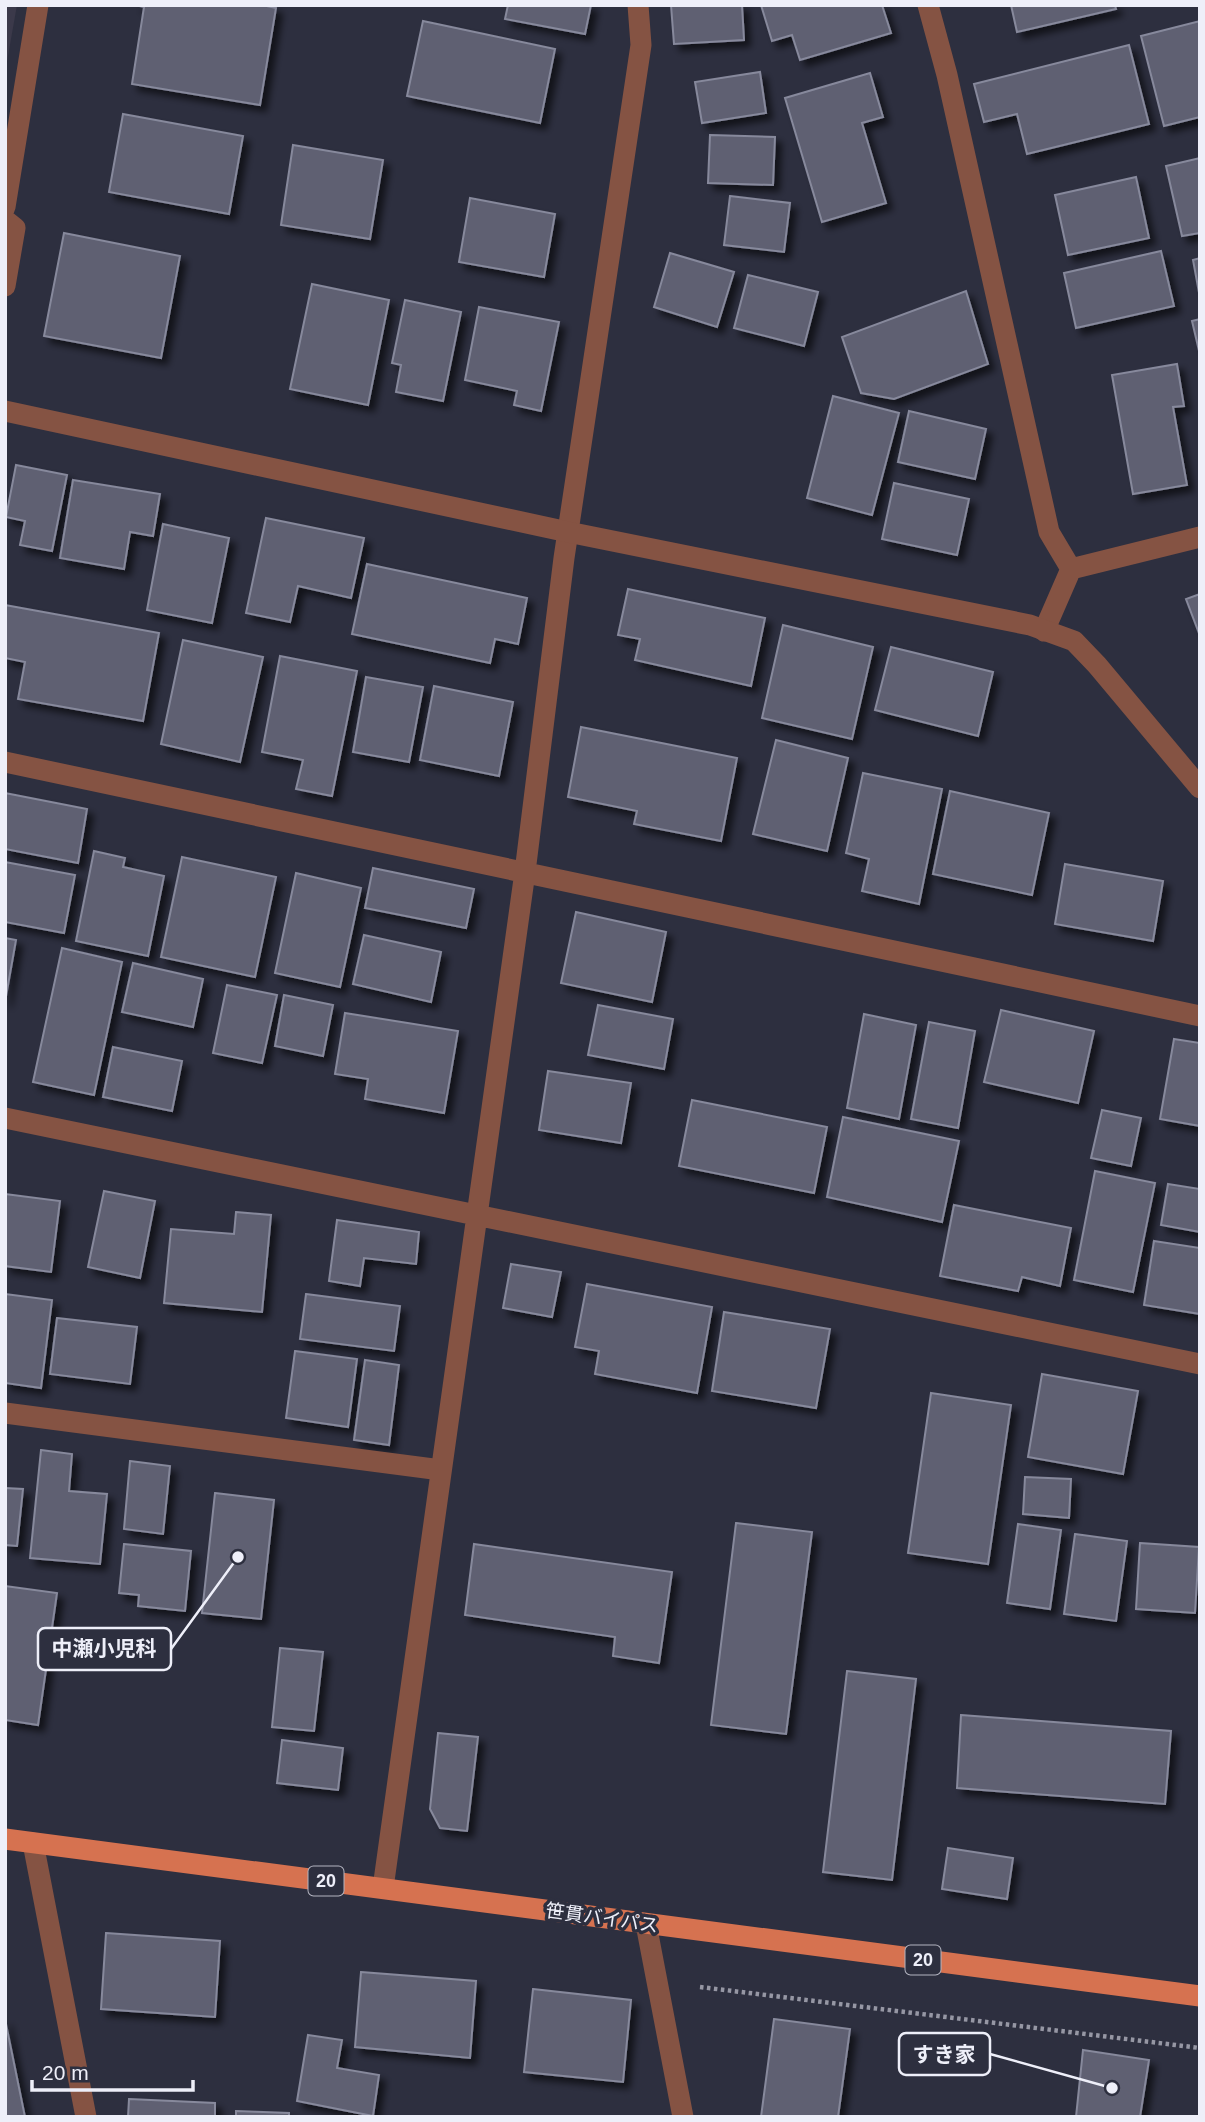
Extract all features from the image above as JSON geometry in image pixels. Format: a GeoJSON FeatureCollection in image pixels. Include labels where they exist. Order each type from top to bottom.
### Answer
{"type":"FeatureCollection","features":[{"type":"Feature","properties":{"kind":"main road","name":"笹貫バイパス"},"geometry":{"type":"LineString","coordinates":[[5,1839],[1200,1996]]}},
{"type":"Feature","properties":{"kind":"street"},"geometry":{"type":"LineString","coordinates":[[5,207],[38,5]]}},
{"type":"Feature","properties":{"kind":"street"},"geometry":{"type":"LineString","coordinates":[[383,1888],[525,872],[568,532],[640,45],[638,5]]}},
{"type":"Feature","properties":{"kind":"street"},"geometry":{"type":"LineString","coordinates":[[928,5],[947,75],[1049,532],[1071,569]]}},
{"type":"Feature","properties":{"kind":"street"},"geometry":{"type":"LineString","coordinates":[[5,220],[15,228],[5,286]]}},
{"type":"Feature","properties":{"kind":"street"},"geometry":{"type":"LineString","coordinates":[[5,411],[568,532],[1030,625],[1074,641],[1200,788]]}},
{"type":"Feature","properties":{"kind":"street"},"geometry":{"type":"LineString","coordinates":[[1071,569],[1200,537]]}},
{"type":"Feature","properties":{"kind":"street"},"geometry":{"type":"LineString","coordinates":[[1044,631],[1071,569]]}},
{"type":"Feature","properties":{"kind":"street"},"geometry":{"type":"LineString","coordinates":[[5,762],[1200,1016]]}},
{"type":"Feature","properties":{"kind":"street"},"geometry":{"type":"LineString","coordinates":[[5,1118],[1200,1364]]}},
{"type":"Feature","properties":{"kind":"street"},"geometry":{"type":"LineString","coordinates":[[5,1413],[441,1470]]}},
{"type":"Feature","properties":{"kind":"street"},"geometry":{"type":"LineString","coordinates":[[33,1843],[86,2117]]}},
{"type":"Feature","properties":{"kind":"street"},"geometry":{"type":"LineString","coordinates":[[646,1924],[683,2117]]}},
{"type":"Feature","properties":{"kind":"path"},"geometry":{"type":"LineString","coordinates":[[700,1987],[1200,2048]]}},
{"type":"Feature","properties":{"kind":"shaded area"},"geometry":{"type":"Polygon","coordinates":[[[5,5],[17,5],[5,73],[5,5]]]}},
{"type":"Feature","properties":{"kind":"building"},"geometry":{"type":"Polygon","coordinates":[[[135,5],[262,5],[276,8],[260,105],[132,84],[144,7],[135,5]]]}},
{"type":"Feature","properties":{"kind":"building"},"geometry":{"type":"Polygon","coordinates":[[[508,5],[591,5],[585,34],[505,19],[508,5]]]}},
{"type":"Feature","properties":{"kind":"building"},"geometry":{"type":"Polygon","coordinates":[[[671,5],[742,5],[744,40],[674,44],[671,5]]]}},
{"type":"Feature","properties":{"kind":"building"},"geometry":{"type":"Polygon","coordinates":[[[761,5],[882,5],[891,33],[800,60],[792,35],[772,41],[761,5]]]}},
{"type":"Feature","properties":{"kind":"building"},"geometry":{"type":"Polygon","coordinates":[[[1011,5],[1115,5],[1116,9],[1017,32],[1011,5]]]}},
{"type":"Feature","properties":{"kind":"building"},"geometry":{"type":"Polygon","coordinates":[[[423,21],[555,49],[540,123],[407,96],[423,21]]]}},
{"type":"Feature","properties":{"kind":"building"},"geometry":{"type":"Polygon","coordinates":[[[1200,21],[1200,117],[1164,126],[1141,36],[1200,21]]]}},
{"type":"Feature","properties":{"kind":"building"},"geometry":{"type":"Polygon","coordinates":[[[1129,45],[1149,124],[1027,154],[1017,114],[984,122],[974,84],[1129,45]]]}},
{"type":"Feature","properties":{"kind":"building"},"geometry":{"type":"Polygon","coordinates":[[[760,72],[766,113],[702,123],[695,82],[760,72]]]}},
{"type":"Feature","properties":{"kind":"building"},"geometry":{"type":"Polygon","coordinates":[[[870,73],[883,117],[862,123],[886,203],[822,222],[785,98],[870,73]]]}},
{"type":"Feature","properties":{"kind":"building"},"geometry":{"type":"Polygon","coordinates":[[[123,114],[243,136],[229,214],[109,192],[123,114]]]}},
{"type":"Feature","properties":{"kind":"building"},"geometry":{"type":"Polygon","coordinates":[[[710,135],[775,137],[773,185],[708,183],[710,135]]]}},
{"type":"Feature","properties":{"kind":"building"},"geometry":{"type":"Polygon","coordinates":[[[293,145],[383,160],[370,239],[281,225],[293,145]]]}},
{"type":"Feature","properties":{"kind":"building"},"geometry":{"type":"Polygon","coordinates":[[[1200,158],[1200,233],[1182,236],[1166,166],[1200,158]]]}},
{"type":"Feature","properties":{"kind":"building"},"geometry":{"type":"Polygon","coordinates":[[[1136,177],[1149,238],[1068,255],[1055,195],[1136,177]]]}},
{"type":"Feature","properties":{"kind":"building"},"geometry":{"type":"Polygon","coordinates":[[[730,196],[790,203],[784,252],[724,245],[730,196]]]}},
{"type":"Feature","properties":{"kind":"building"},"geometry":{"type":"Polygon","coordinates":[[[470,198],[555,214],[544,277],[459,262],[470,198]]]}},
{"type":"Feature","properties":{"kind":"building"},"geometry":{"type":"Polygon","coordinates":[[[64,233],[180,256],[161,358],[44,336],[64,233]]]}},
{"type":"Feature","properties":{"kind":"building"},"geometry":{"type":"Polygon","coordinates":[[[1161,251],[1174,306],[1076,328],[1064,273],[1161,251]]]}},
{"type":"Feature","properties":{"kind":"building"},"geometry":{"type":"Polygon","coordinates":[[[670,253],[734,272],[717,327],[654,307],[670,253]]]}},
{"type":"Feature","properties":{"kind":"building"},"geometry":{"type":"Polygon","coordinates":[[[1200,258],[1200,298],[1193,260],[1200,258]]]}},
{"type":"Feature","properties":{"kind":"building"},"geometry":{"type":"Polygon","coordinates":[[[748,275],[818,292],[804,346],[734,328],[748,275]]]}},
{"type":"Feature","properties":{"kind":"building"},"geometry":{"type":"Polygon","coordinates":[[[312,284],[389,300],[368,405],[290,389],[312,284]]]}},
{"type":"Feature","properties":{"kind":"building"},"geometry":{"type":"Polygon","coordinates":[[[966,291],[988,364],[894,399],[861,393],[842,337],[966,291]]]}},
{"type":"Feature","properties":{"kind":"building"},"geometry":{"type":"Polygon","coordinates":[[[405,300],[461,312],[443,401],[396,392],[401,365],[392,363],[405,300]]]}},
{"type":"Feature","properties":{"kind":"building"},"geometry":{"type":"Polygon","coordinates":[[[479,307],[559,322],[541,411],[514,405],[517,391],[465,380],[479,307]]]}},
{"type":"Feature","properties":{"kind":"building"},"geometry":{"type":"Polygon","coordinates":[[[1200,319],[1200,355],[1192,321],[1200,319]]]}},
{"type":"Feature","properties":{"kind":"building"},"geometry":{"type":"Polygon","coordinates":[[[1177,364],[1184,406],[1173,407],[1187,485],[1133,494],[1112,375],[1177,364]]]}},
{"type":"Feature","properties":{"kind":"building"},"geometry":{"type":"Polygon","coordinates":[[[833,396],[899,413],[872,515],[807,498],[833,396]]]}},
{"type":"Feature","properties":{"kind":"building"},"geometry":{"type":"Polygon","coordinates":[[[909,411],[986,429],[975,479],[898,462],[909,411]]]}},
{"type":"Feature","properties":{"kind":"building"},"geometry":{"type":"Polygon","coordinates":[[[16,465],[67,475],[52,551],[20,545],[25,521],[6,517],[16,465]]]}},
{"type":"Feature","properties":{"kind":"building"},"geometry":{"type":"Polygon","coordinates":[[[73,480],[160,494],[153,536],[130,532],[124,569],[60,558],[73,480]]]}},
{"type":"Feature","properties":{"kind":"building"},"geometry":{"type":"Polygon","coordinates":[[[894,483],[969,499],[957,555],[882,539],[894,483]]]}},
{"type":"Feature","properties":{"kind":"building"},"geometry":{"type":"Polygon","coordinates":[[[266,518],[364,538],[351,598],[298,586],[290,622],[246,613],[266,518]]]}},
{"type":"Feature","properties":{"kind":"building"},"geometry":{"type":"Polygon","coordinates":[[[163,524],[229,538],[212,623],[147,610],[163,524]]]}},
{"type":"Feature","properties":{"kind":"building"},"geometry":{"type":"Polygon","coordinates":[[[367,564],[527,598],[518,644],[495,639],[490,663],[352,634],[367,564]]]}},
{"type":"Feature","properties":{"kind":"building"},"geometry":{"type":"Polygon","coordinates":[[[628,589],[765,618],[751,686],[635,660],[640,639],[618,635],[628,589]]]}},
{"type":"Feature","properties":{"kind":"building"},"geometry":{"type":"Polygon","coordinates":[[[1200,594],[1200,636],[1186,599],[1200,594]]]}},
{"type":"Feature","properties":{"kind":"building"},"geometry":{"type":"Polygon","coordinates":[[[5,605],[159,633],[143,721],[18,699],[25,662],[5,658],[5,605]]]}},
{"type":"Feature","properties":{"kind":"building"},"geometry":{"type":"Polygon","coordinates":[[[783,625],[873,647],[852,739],[762,718],[783,625]]]}},
{"type":"Feature","properties":{"kind":"building"},"geometry":{"type":"Polygon","coordinates":[[[183,640],[263,657],[240,762],[161,744],[183,640]]]}},
{"type":"Feature","properties":{"kind":"building"},"geometry":{"type":"Polygon","coordinates":[[[891,647],[993,672],[978,736],[875,710],[891,647]]]}},
{"type":"Feature","properties":{"kind":"building"},"geometry":{"type":"Polygon","coordinates":[[[280,656],[357,671],[332,796],[296,789],[303,760],[262,752],[280,656]]]}},
{"type":"Feature","properties":{"kind":"building"},"geometry":{"type":"Polygon","coordinates":[[[366,677],[423,687],[409,762],[353,752],[366,677]]]}},
{"type":"Feature","properties":{"kind":"building"},"geometry":{"type":"Polygon","coordinates":[[[434,686],[513,702],[499,776],[420,760],[434,686]]]}},
{"type":"Feature","properties":{"kind":"building"},"geometry":{"type":"Polygon","coordinates":[[[581,727],[737,758],[721,841],[634,824],[637,811],[568,797],[581,727]]]}},
{"type":"Feature","properties":{"kind":"building"},"geometry":{"type":"Polygon","coordinates":[[[776,740],[848,758],[827,851],[753,834],[776,740]]]}},
{"type":"Feature","properties":{"kind":"building"},"geometry":{"type":"Polygon","coordinates":[[[863,773],[942,789],[919,904],[862,891],[869,859],[846,853],[863,773]]]}},
{"type":"Feature","properties":{"kind":"building"},"geometry":{"type":"Polygon","coordinates":[[[950,791],[1049,813],[1032,895],[933,874],[950,791]]]}},
{"type":"Feature","properties":{"kind":"building"},"geometry":{"type":"Polygon","coordinates":[[[5,793],[87,809],[78,863],[5,849],[5,793]]]}},
{"type":"Feature","properties":{"kind":"building"},"geometry":{"type":"Polygon","coordinates":[[[94,851],[125,858],[123,867],[164,876],[148,956],[76,941],[94,851]]]}},
{"type":"Feature","properties":{"kind":"building"},"geometry":{"type":"Polygon","coordinates":[[[182,857],[276,877],[255,977],[161,957],[182,857]]]}},
{"type":"Feature","properties":{"kind":"building"},"geometry":{"type":"Polygon","coordinates":[[[5,862],[75,875],[64,933],[5,922],[5,862]]]}},
{"type":"Feature","properties":{"kind":"building"},"geometry":{"type":"Polygon","coordinates":[[[1065,864],[1163,881],[1153,941],[1055,924],[1065,864]]]}},
{"type":"Feature","properties":{"kind":"building"},"geometry":{"type":"Polygon","coordinates":[[[373,868],[474,889],[466,928],[365,908],[373,868]]]}},
{"type":"Feature","properties":{"kind":"building"},"geometry":{"type":"Polygon","coordinates":[[[296,873],[361,888],[340,987],[275,973],[296,873]]]}},
{"type":"Feature","properties":{"kind":"building"},"geometry":{"type":"Polygon","coordinates":[[[576,912],[666,932],[652,1002],[561,983],[576,912]]]}},
{"type":"Feature","properties":{"kind":"building"},"geometry":{"type":"Polygon","coordinates":[[[364,935],[441,952],[431,1002],[353,984],[364,935]]]}},
{"type":"Feature","properties":{"kind":"building"},"geometry":{"type":"Polygon","coordinates":[[[5,938],[16,940],[5,1002],[5,938]]]}},
{"type":"Feature","properties":{"kind":"building"},"geometry":{"type":"Polygon","coordinates":[[[62,948],[122,962],[94,1095],[33,1082],[62,948]]]}},
{"type":"Feature","properties":{"kind":"building"},"geometry":{"type":"Polygon","coordinates":[[[133,963],[203,979],[193,1027],[122,1012],[133,963]]]}},
{"type":"Feature","properties":{"kind":"building"},"geometry":{"type":"Polygon","coordinates":[[[227,985],[277,995],[262,1063],[213,1053],[227,985]]]}},
{"type":"Feature","properties":{"kind":"building"},"geometry":{"type":"Polygon","coordinates":[[[284,995],[333,1005],[323,1056],[275,1046],[284,995]]]}},
{"type":"Feature","properties":{"kind":"building"},"geometry":{"type":"Polygon","coordinates":[[[598,1005],[673,1019],[664,1069],[588,1055],[598,1005]]]}},
{"type":"Feature","properties":{"kind":"building"},"geometry":{"type":"Polygon","coordinates":[[[1001,1010],[1094,1031],[1078,1103],[984,1082],[1001,1010]]]}},
{"type":"Feature","properties":{"kind":"building"},"geometry":{"type":"Polygon","coordinates":[[[345,1013],[458,1031],[444,1113],[365,1099],[368,1079],[335,1074],[345,1013]]]}},
{"type":"Feature","properties":{"kind":"building"},"geometry":{"type":"Polygon","coordinates":[[[864,1014],[916,1025],[899,1119],[847,1108],[864,1014]]]}},
{"type":"Feature","properties":{"kind":"building"},"geometry":{"type":"Polygon","coordinates":[[[929,1022],[975,1031],[958,1128],[911,1119],[929,1022]]]}},
{"type":"Feature","properties":{"kind":"building"},"geometry":{"type":"Polygon","coordinates":[[[1174,1039],[1200,1043],[1200,1126],[1160,1119],[1174,1039]]]}},
{"type":"Feature","properties":{"kind":"building"},"geometry":{"type":"Polygon","coordinates":[[[113,1047],[182,1061],[172,1111],[103,1097],[113,1047]]]}},
{"type":"Feature","properties":{"kind":"building"},"geometry":{"type":"Polygon","coordinates":[[[548,1071],[631,1083],[621,1143],[539,1130],[548,1071]]]}},
{"type":"Feature","properties":{"kind":"building"},"geometry":{"type":"Polygon","coordinates":[[[692,1100],[827,1127],[814,1193],[679,1166],[692,1100]]]}},
{"type":"Feature","properties":{"kind":"building"},"geometry":{"type":"Polygon","coordinates":[[[1102,1110],[1141,1118],[1131,1166],[1091,1158],[1102,1110]]]}},
{"type":"Feature","properties":{"kind":"building"},"geometry":{"type":"Polygon","coordinates":[[[843,1117],[959,1141],[942,1222],[827,1197],[843,1117]]]}},
{"type":"Feature","properties":{"kind":"building"},"geometry":{"type":"Polygon","coordinates":[[[1095,1171],[1155,1183],[1133,1292],[1074,1280],[1095,1171]]]}},
{"type":"Feature","properties":{"kind":"building"},"geometry":{"type":"Polygon","coordinates":[[[1168,1184],[1200,1189],[1200,1232],[1161,1225],[1168,1184]]]}},
{"type":"Feature","properties":{"kind":"building"},"geometry":{"type":"Polygon","coordinates":[[[104,1191],[155,1201],[140,1278],[88,1267],[104,1191]]]}},
{"type":"Feature","properties":{"kind":"building"},"geometry":{"type":"Polygon","coordinates":[[[5,1194],[60,1201],[51,1272],[5,1266],[5,1194]]]}},
{"type":"Feature","properties":{"kind":"building"},"geometry":{"type":"Polygon","coordinates":[[[954,1205],[1071,1228],[1060,1286],[1022,1277],[1018,1291],[940,1276],[954,1205]]]}},
{"type":"Feature","properties":{"kind":"building"},"geometry":{"type":"Polygon","coordinates":[[[236,1212],[271,1215],[262,1312],[164,1303],[171,1229],[234,1234],[236,1212]]]}},
{"type":"Feature","properties":{"kind":"building"},"geometry":{"type":"Polygon","coordinates":[[[337,1220],[419,1232],[416,1264],[364,1258],[360,1286],[329,1281],[337,1220]]]}},
{"type":"Feature","properties":{"kind":"building"},"geometry":{"type":"Polygon","coordinates":[[[1154,1241],[1200,1248],[1200,1314],[1144,1305],[1154,1241]]]}},
{"type":"Feature","properties":{"kind":"building"},"geometry":{"type":"Polygon","coordinates":[[[511,1264],[561,1272],[552,1317],[503,1308],[511,1264]]]}},
{"type":"Feature","properties":{"kind":"building"},"geometry":{"type":"Polygon","coordinates":[[[587,1284],[712,1307],[697,1393],[595,1374],[599,1351],[575,1347],[587,1284]]]}},
{"type":"Feature","properties":{"kind":"building"},"geometry":{"type":"Polygon","coordinates":[[[5,1294],[52,1300],[41,1388],[5,1383],[5,1294]]]}},
{"type":"Feature","properties":{"kind":"building"},"geometry":{"type":"Polygon","coordinates":[[[306,1294],[400,1306],[394,1351],[300,1339],[306,1294]]]}},
{"type":"Feature","properties":{"kind":"building"},"geometry":{"type":"Polygon","coordinates":[[[724,1312],[830,1329],[816,1408],[712,1391],[724,1312]]]}},
{"type":"Feature","properties":{"kind":"building"},"geometry":{"type":"Polygon","coordinates":[[[57,1318],[137,1327],[130,1384],[50,1374],[57,1318]]]}},
{"type":"Feature","properties":{"kind":"building"},"geometry":{"type":"Polygon","coordinates":[[[295,1351],[357,1359],[348,1427],[286,1418],[295,1351]]]}},
{"type":"Feature","properties":{"kind":"building"},"geometry":{"type":"Polygon","coordinates":[[[365,1360],[399,1365],[389,1445],[354,1440],[365,1360]]]}},
{"type":"Feature","properties":{"kind":"building"},"geometry":{"type":"Polygon","coordinates":[[[1042,1374],[1138,1391],[1123,1474],[1028,1457],[1042,1374]]]}},
{"type":"Feature","properties":{"kind":"building"},"geometry":{"type":"Polygon","coordinates":[[[931,1393],[1011,1405],[988,1564],[908,1553],[931,1393]]]}},
{"type":"Feature","properties":{"kind":"building"},"geometry":{"type":"Polygon","coordinates":[[[41,1450],[72,1454],[69,1491],[107,1494],[100,1564],[30,1558],[41,1450]]]}},
{"type":"Feature","properties":{"kind":"building"},"geometry":{"type":"Polygon","coordinates":[[[130,1461],[170,1466],[163,1534],[124,1529],[130,1461]]]}},
{"type":"Feature","properties":{"kind":"building"},"geometry":{"type":"Polygon","coordinates":[[[1025,1477],[1071,1479],[1069,1518],[1023,1514],[1025,1477]]]}},
{"type":"Feature","properties":{"kind":"building"},"geometry":{"type":"Polygon","coordinates":[[[5,1488],[23,1489],[17,1546],[5,1545],[5,1488]]]}},
{"type":"Feature","properties":{"kind":"building"},"geometry":{"type":"Polygon","coordinates":[[[215,1493],[274,1500],[261,1619],[202,1613],[215,1493]]]}},
{"type":"Feature","properties":{"kind":"building"},"geometry":{"type":"Polygon","coordinates":[[[736,1523],[812,1532],[786,1734],[711,1725],[736,1523]]]}},
{"type":"Feature","properties":{"kind":"building"},"geometry":{"type":"Polygon","coordinates":[[[1018,1524],[1061,1530],[1050,1609],[1007,1603],[1018,1524]]]}},
{"type":"Feature","properties":{"kind":"building"},"geometry":{"type":"Polygon","coordinates":[[[1075,1534],[1127,1541],[1116,1621],[1064,1614],[1075,1534]]]}},
{"type":"Feature","properties":{"kind":"building"},"geometry":{"type":"Polygon","coordinates":[[[1140,1543],[1199,1547],[1195,1613],[1136,1609],[1140,1543]]]}},
{"type":"Feature","properties":{"kind":"building"},"geometry":{"type":"Polygon","coordinates":[[[124,1544],[191,1551],[185,1611],[138,1606],[139,1595],[119,1593],[124,1544]]]}},
{"type":"Feature","properties":{"kind":"building"},"geometry":{"type":"Polygon","coordinates":[[[474,1544],[672,1572],[659,1663],[613,1656],[615,1637],[465,1615],[474,1544]]]}},
{"type":"Feature","properties":{"kind":"building"},"geometry":{"type":"Polygon","coordinates":[[[5,1586],[57,1593],[38,1725],[5,1720],[5,1586]]]}},
{"type":"Feature","properties":{"kind":"building"},"geometry":{"type":"Polygon","coordinates":[[[280,1648],[323,1652],[314,1731],[272,1727],[280,1648]]]}},
{"type":"Feature","properties":{"kind":"building"},"geometry":{"type":"Polygon","coordinates":[[[847,1671],[916,1679],[892,1880],[823,1872],[847,1671]]]}},
{"type":"Feature","properties":{"kind":"building"},"geometry":{"type":"Polygon","coordinates":[[[961,1715],[1171,1731],[1165,1804],[957,1788],[961,1715]]]}},
{"type":"Feature","properties":{"kind":"building"},"geometry":{"type":"Polygon","coordinates":[[[438,1733],[478,1737],[467,1831],[440,1828],[430,1809],[438,1733]]]}},
{"type":"Feature","properties":{"kind":"building"},"geometry":{"type":"Polygon","coordinates":[[[282,1740],[343,1748],[338,1790],[277,1783],[282,1740]]]}},
{"type":"Feature","properties":{"kind":"building"},"geometry":{"type":"Polygon","coordinates":[[[948,1848],[1013,1858],[1007,1899],[942,1889],[948,1848]]]}},
{"type":"Feature","properties":{"kind":"building"},"geometry":{"type":"Polygon","coordinates":[[[106,1933],[220,1941],[215,2017],[101,2009],[106,1933]]]}},
{"type":"Feature","properties":{"kind":"building"},"geometry":{"type":"Polygon","coordinates":[[[361,1972],[476,1981],[470,2058],[355,2047],[361,1972]]]}},
{"type":"Feature","properties":{"kind":"building"},"geometry":{"type":"Polygon","coordinates":[[[533,1989],[631,2000],[623,2082],[524,2072],[533,1989]]]}},
{"type":"Feature","properties":{"kind":"building"},"geometry":{"type":"Polygon","coordinates":[[[5,2019],[25,2117],[5,2117],[5,2019]]]}},
{"type":"Feature","properties":{"kind":"building"},"geometry":{"type":"Polygon","coordinates":[[[774,2019],[850,2029],[838,2117],[761,2117],[774,2019]]]}},
{"type":"Feature","properties":{"kind":"building"},"geometry":{"type":"Polygon","coordinates":[[[308,2035],[342,2040],[337,2068],[379,2075],[373,2116],[297,2101],[308,2035]]]}},
{"type":"Feature","properties":{"kind":"building"},"geometry":{"type":"Polygon","coordinates":[[[1083,2050],[1149,2060],[1140,2117],[1076,2117],[1083,2050]]]}},
{"type":"Feature","properties":{"kind":"building"},"geometry":{"type":"Polygon","coordinates":[[[129,2099],[215,2103],[215,2117],[128,2117],[129,2099]]]}},
{"type":"Feature","properties":{"kind":"building"},"geometry":{"type":"Polygon","coordinates":[[[236,2111],[289,2113],[289,2117],[236,2117],[236,2111]]]}},
{"type":"Feature","properties":{"kind":"place","name":"中瀬小児科"},"geometry":{"type":"Point","coordinates":[238,1557]}},
{"type":"Feature","properties":{"kind":"place","name":"すき家"},"geometry":{"type":"Point","coordinates":[1112,2088]}}]}
